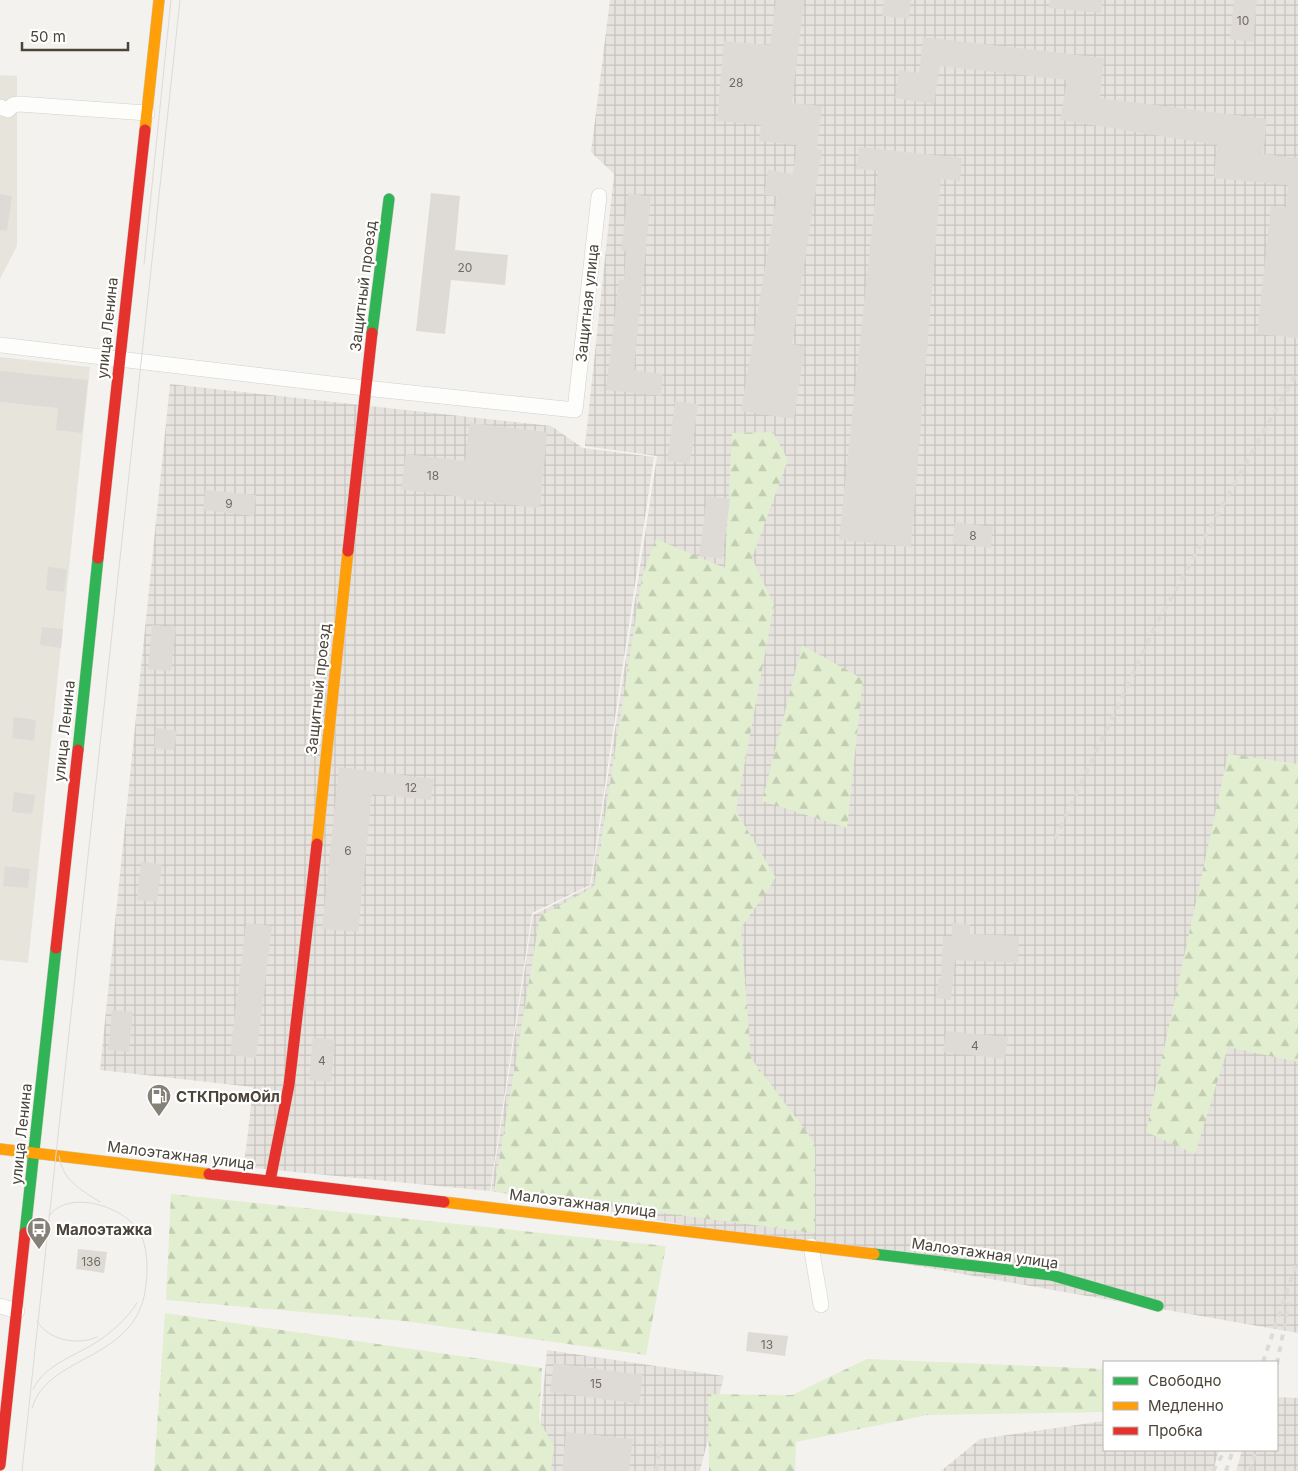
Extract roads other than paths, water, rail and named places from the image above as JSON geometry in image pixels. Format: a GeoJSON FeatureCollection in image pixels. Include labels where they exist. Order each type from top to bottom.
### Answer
{"type":"FeatureCollection","features":[{"type":"Feature","properties":{"kind":"street","name":"улица Ленина"},"geometry":{"type":"LineString","coordinates":[[0,1465],[159,0]]}},
{"type":"Feature","properties":{"kind":"street"},"geometry":{"type":"LineString","coordinates":[[0,108],[8,110],[19,104],[147,113]]}},
{"type":"Feature","properties":{"kind":"street","name":"Защитная улица"},"geometry":{"type":"LineString","coordinates":[[365,388],[575,410],[600,196]]}},
{"type":"Feature","properties":{"kind":"street","name":"Защитный проезд"},"geometry":{"type":"LineString","coordinates":[[270,1181],[288,1085],[306,951],[365,388],[389,199]]}},
{"type":"Feature","properties":{"kind":"street"},"geometry":{"type":"LineString","coordinates":[[0,345],[365,388]]}},
{"type":"Feature","properties":{"kind":"street","name":"Малоэтажная улица"},"geometry":{"type":"LineString","coordinates":[[0,1149],[1050,1276],[1158,1306]]}},
{"type":"Feature","properties":{"kind":"street"},"geometry":{"type":"LineString","coordinates":[[811,1246],[821,1305]]}},
{"type":"Feature","properties":{"kind":"street"},"geometry":{"type":"LineString","coordinates":[[0,1306],[17,1311]]}},
{"type":"Feature","properties":{"kind":"tram line"},"geometry":{"type":"LineString","coordinates":[[144,264],[171,0]]}},
{"type":"Feature","properties":{"kind":"tram line"},"geometry":{"type":"LineString","coordinates":[[22,1471],[180,0]]}},
{"type":"Feature","properties":{"kind":"tram line"},"geometry":{"type":"LineString","coordinates":[[59,1156],[61,1165],[68,1178],[100,1202]]}},
{"type":"Feature","properties":{"kind":"tram line"},"geometry":{"type":"LineString","coordinates":[[32,1408],[40,1392],[52,1379],[103,1349],[119,1337],[132,1323],[142,1304],[147,1278],[147,1259],[140,1233],[123,1215],[97,1204],[83,1202],[70,1203],[58,1208],[49,1216]]}},
{"type":"Feature","properties":{"kind":"tram line"},"geometry":{"type":"LineString","coordinates":[[33,1389],[38,1380],[53,1367],[95,1343],[113,1330],[124,1320],[137,1303]]}},
{"type":"Feature","properties":{"kind":"tram line"},"geometry":{"type":"LineString","coordinates":[[37,1321],[48,1333],[64,1340],[81,1341],[97,1337]]}},
{"type":"Feature","properties":{"kind":"railway"},"geometry":{"type":"LineString","coordinates":[[1055,839],[1156,625],[1298,370]]}},
{"type":"Feature","properties":{"kind":"railway"},"geometry":{"type":"LineString","coordinates":[[1263,1361],[1298,1259]]}},
{"type":"Feature","properties":{"kind":"railway"},"geometry":{"type":"LineString","coordinates":[[1278,1361],[1289,1303]]}},
{"type":"Feature","properties":{"kind":"railway"},"geometry":{"type":"LineString","coordinates":[[656,1471],[662,1434]]}},
{"type":"Feature","properties":{"kind":"railway"},"geometry":{"type":"LineString","coordinates":[[1213,1471],[1224,1451]]}},
{"type":"Feature","properties":{"kind":"railway"},"geometry":{"type":"LineString","coordinates":[[1226,1471],[1233,1451]]}},
{"type":"Feature","properties":{"kind":"railway"},"geometry":{"type":"LineString","coordinates":[[1250,1471],[1256,1451]]}},
{"type":"Feature","properties":{"kind":"place","name":"СТКПромОйл"},"geometry":{"type":"Point","coordinates":[159,1117]}},
{"type":"Feature","properties":{"kind":"place","name":"Малоэтажка"},"geometry":{"type":"Point","coordinates":[39,1250]}}]}
